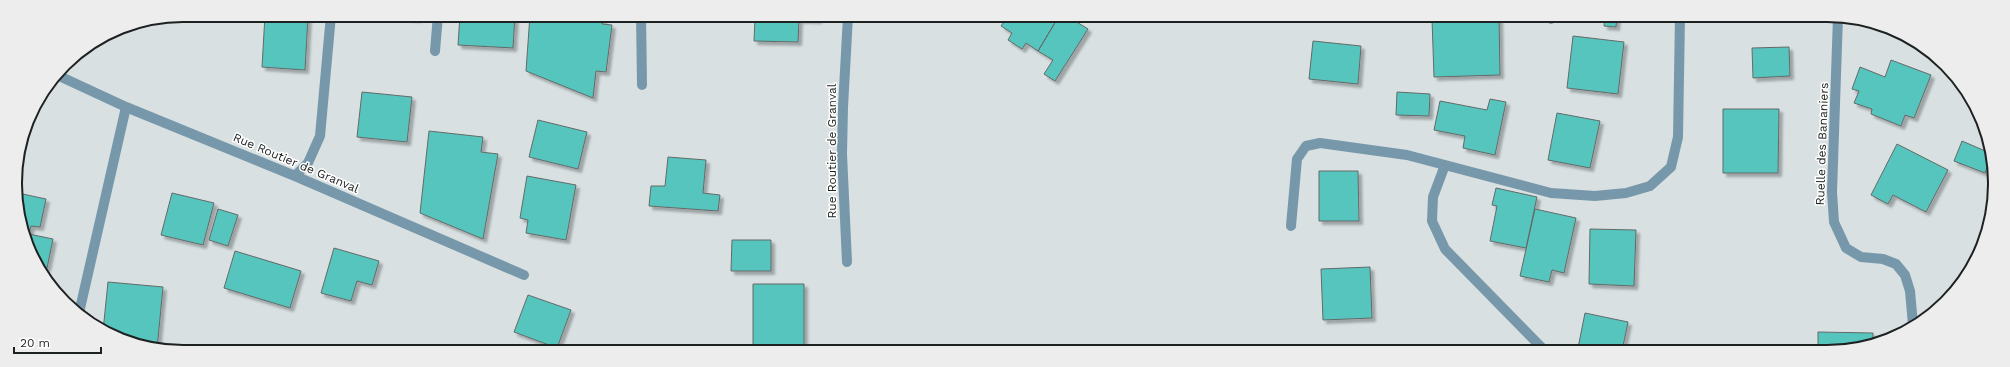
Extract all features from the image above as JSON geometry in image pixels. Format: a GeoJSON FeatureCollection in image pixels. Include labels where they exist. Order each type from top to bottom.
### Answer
{"type":"FeatureCollection","features":[{"type":"Feature","properties":{"kind":"street"},"geometry":{"type":"LineString","coordinates":[[295,176],[308,163],[320,136],[330,22]]}},
{"type":"Feature","properties":{"kind":"street"},"geometry":{"type":"LineString","coordinates":[[435,51],[437,22]]}},
{"type":"Feature","properties":{"kind":"street"},"geometry":{"type":"LineString","coordinates":[[641,22],[642,85]]}},
{"type":"Feature","properties":{"kind":"street","name":"Rue Routier de Granval"},"geometry":{"type":"LineString","coordinates":[[847,262],[842,146],[848,22]]}},
{"type":"Feature","properties":{"kind":"street"},"geometry":{"type":"LineString","coordinates":[[1291,226],[1297,159],[1306,146],[1320,143],[1407,155],[1552,193],[1595,196],[1626,193],[1650,186],[1671,167],[1678,138],[1680,22]]}},
{"type":"Feature","properties":{"kind":"street","name":"Ruelle des Bananiers"},"geometry":{"type":"LineString","coordinates":[[1838,22],[1832,192],[1834,222],[1846,248],[1861,257],[1883,259],[1896,264],[1905,275],[1910,291],[1913,320]]}},
{"type":"Feature","properties":{"kind":"street","name":"Rue Routier de Granval"},"geometry":{"type":"LineString","coordinates":[[62,77],[126,107],[295,176],[524,275]]}},
{"type":"Feature","properties":{"kind":"street"},"geometry":{"type":"LineString","coordinates":[[80,308],[126,107]]}},
{"type":"Feature","properties":{"kind":"street"},"geometry":{"type":"LineString","coordinates":[[1445,165],[1433,198],[1432,221],[1445,249],[1539,345]]}},
{"type":"Feature","properties":{"kind":"building"},"geometry":{"type":"Polygon","coordinates":[[[265,22],[308,22],[305,70],[262,67],[265,22]]]}},
{"type":"Feature","properties":{"kind":"building"},"geometry":{"type":"Polygon","coordinates":[[[460,22],[515,22],[513,48],[458,45],[460,22]]]}},
{"type":"Feature","properties":{"kind":"building"},"geometry":{"type":"Polygon","coordinates":[[[530,22],[602,22],[602,24],[612,25],[606,72],[596,71],[593,98],[526,71],[530,22]]]}},
{"type":"Feature","properties":{"kind":"building"},"geometry":{"type":"Polygon","coordinates":[[[755,22],[799,22],[798,42],[754,41],[755,22]]]}},
{"type":"Feature","properties":{"kind":"building"},"geometry":{"type":"Polygon","coordinates":[[[1004,22],[1055,22],[1038,51],[1026,43],[1022,49],[1008,40],[1012,33],[1001,26],[1004,22]]]}},
{"type":"Feature","properties":{"kind":"building"},"geometry":{"type":"Polygon","coordinates":[[[1055,22],[1077,22],[1088,29],[1055,81],[1044,74],[1053,60],[1038,51],[1055,22]]]}},
{"type":"Feature","properties":{"kind":"building"},"geometry":{"type":"Polygon","coordinates":[[[1432,22],[1499,22],[1500,75],[1434,77],[1432,22]]]}},
{"type":"Feature","properties":{"kind":"building"},"geometry":{"type":"Polygon","coordinates":[[[1604,22],[1616,22],[1616,27],[1604,26],[1604,22]]]}},
{"type":"Feature","properties":{"kind":"building"},"geometry":{"type":"Polygon","coordinates":[[[1573,36],[1624,42],[1618,94],[1567,88],[1573,36]]]}},
{"type":"Feature","properties":{"kind":"building"},"geometry":{"type":"Polygon","coordinates":[[[1313,41],[1361,46],[1358,84],[1309,79],[1313,41]]]}},
{"type":"Feature","properties":{"kind":"building"},"geometry":{"type":"Polygon","coordinates":[[[1789,47],[1790,76],[1753,78],[1752,48],[1789,47]]]}},
{"type":"Feature","properties":{"kind":"building"},"geometry":{"type":"Polygon","coordinates":[[[1891,60],[1931,75],[1914,118],[1905,115],[1901,126],[1871,114],[1872,109],[1854,103],[1859,91],[1852,89],[1860,67],[1885,77],[1891,60]]]}},
{"type":"Feature","properties":{"kind":"building"},"geometry":{"type":"Polygon","coordinates":[[[362,92],[412,97],[407,142],[357,137],[362,92]]]}},
{"type":"Feature","properties":{"kind":"building"},"geometry":{"type":"Polygon","coordinates":[[[1397,92],[1430,94],[1429,116],[1396,115],[1397,92]]]}},
{"type":"Feature","properties":{"kind":"building"},"geometry":{"type":"Polygon","coordinates":[[[1490,99],[1506,102],[1495,155],[1463,148],[1465,136],[1434,130],[1440,101],[1487,110],[1490,99]]]}},
{"type":"Feature","properties":{"kind":"building"},"geometry":{"type":"Polygon","coordinates":[[[1723,109],[1779,109],[1778,173],[1723,173],[1723,109]]]}},
{"type":"Feature","properties":{"kind":"building"},"geometry":{"type":"Polygon","coordinates":[[[1557,113],[1600,121],[1590,168],[1548,160],[1557,113]]]}},
{"type":"Feature","properties":{"kind":"building"},"geometry":{"type":"Polygon","coordinates":[[[538,120],[587,132],[578,169],[529,157],[538,120]]]}},
{"type":"Feature","properties":{"kind":"building"},"geometry":{"type":"Polygon","coordinates":[[[429,131],[483,137],[481,152],[498,154],[483,239],[420,213],[429,131]]]}},
{"type":"Feature","properties":{"kind":"building"},"geometry":{"type":"Polygon","coordinates":[[[1962,141],[1985,151],[1987,166],[1985,173],[1954,161],[1962,141]]]}},
{"type":"Feature","properties":{"kind":"building"},"geometry":{"type":"Polygon","coordinates":[[[1897,144],[1948,170],[1926,212],[1893,195],[1888,204],[1871,195],[1897,144]]]}},
{"type":"Feature","properties":{"kind":"building"},"geometry":{"type":"Polygon","coordinates":[[[668,157],[706,160],[703,193],[720,195],[718,211],[649,206],[651,186],[665,186],[668,157]]]}},
{"type":"Feature","properties":{"kind":"building"},"geometry":{"type":"Polygon","coordinates":[[[1319,171],[1358,171],[1359,221],[1319,221],[1319,171]]]}},
{"type":"Feature","properties":{"kind":"building"},"geometry":{"type":"Polygon","coordinates":[[[527,176],[576,185],[566,240],[526,233],[528,220],[520,218],[527,176]]]}},
{"type":"Feature","properties":{"kind":"building"},"geometry":{"type":"Polygon","coordinates":[[[1496,188],[1537,197],[1526,248],[1490,241],[1497,206],[1492,205],[1496,188]]]}},
{"type":"Feature","properties":{"kind":"building"},"geometry":{"type":"Polygon","coordinates":[[[172,193],[214,203],[203,245],[161,235],[172,193]]]}},
{"type":"Feature","properties":{"kind":"building"},"geometry":{"type":"Polygon","coordinates":[[[22,194],[46,199],[40,227],[31,226],[30,231],[25,215],[22,194]]]}},
{"type":"Feature","properties":{"kind":"building"},"geometry":{"type":"Polygon","coordinates":[[[218,209],[238,215],[228,246],[209,240],[218,209]]]}},
{"type":"Feature","properties":{"kind":"building"},"geometry":{"type":"Polygon","coordinates":[[[1535,209],[1576,218],[1564,273],[1552,270],[1549,282],[1520,276],[1535,209]]]}},
{"type":"Feature","properties":{"kind":"building"},"geometry":{"type":"Polygon","coordinates":[[[1590,229],[1636,230],[1634,286],[1589,284],[1590,229]]]}},
{"type":"Feature","properties":{"kind":"building"},"geometry":{"type":"Polygon","coordinates":[[[31,234],[53,239],[47,268],[34,245],[31,234]]]}},
{"type":"Feature","properties":{"kind":"building"},"geometry":{"type":"Polygon","coordinates":[[[732,240],[771,240],[771,271],[731,271],[732,240]]]}},
{"type":"Feature","properties":{"kind":"building"},"geometry":{"type":"Polygon","coordinates":[[[334,248],[379,261],[372,285],[357,281],[351,301],[321,293],[334,248]]]}},
{"type":"Feature","properties":{"kind":"building"},"geometry":{"type":"Polygon","coordinates":[[[235,251],[301,271],[290,308],[224,288],[235,251]]]}},
{"type":"Feature","properties":{"kind":"building"},"geometry":{"type":"Polygon","coordinates":[[[1370,267],[1372,318],[1323,320],[1321,269],[1370,267]]]}},
{"type":"Feature","properties":{"kind":"building"},"geometry":{"type":"Polygon","coordinates":[[[108,282],[163,287],[158,343],[122,333],[104,323],[108,282]]]}},
{"type":"Feature","properties":{"kind":"building"},"geometry":{"type":"Polygon","coordinates":[[[753,284],[804,284],[804,345],[753,345],[753,284]]]}},
{"type":"Feature","properties":{"kind":"building"},"geometry":{"type":"Polygon","coordinates":[[[528,295],[571,310],[558,345],[549,345],[514,332],[528,295]]]}},
{"type":"Feature","properties":{"kind":"building"},"geometry":{"type":"Polygon","coordinates":[[[1585,313],[1628,322],[1623,345],[1579,345],[1585,313]]]}},
{"type":"Feature","properties":{"kind":"building"},"geometry":{"type":"Polygon","coordinates":[[[1818,332],[1873,333],[1873,338],[1858,342],[1837,345],[1818,345],[1818,332]]]}}]}
